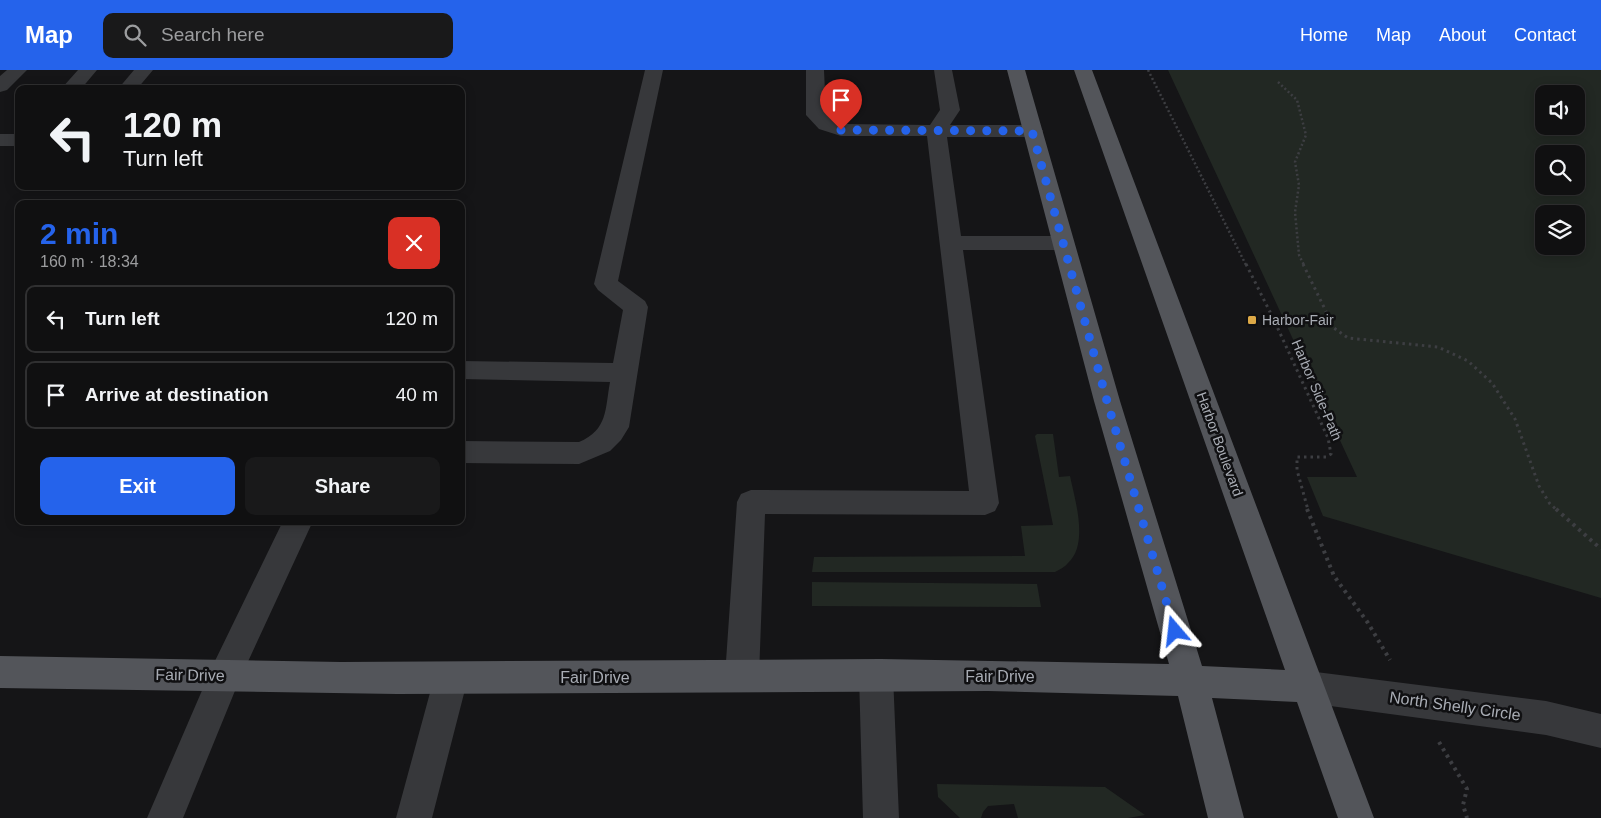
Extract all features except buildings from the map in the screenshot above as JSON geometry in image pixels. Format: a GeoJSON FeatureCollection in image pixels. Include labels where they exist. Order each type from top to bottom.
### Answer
{"type":"FeatureCollection","features":[{"type":"Feature","properties":{"kind":"main road"},"geometry":{"type":"LineString","coordinates":[[1016,70],[1110,411],[1190,679],[1226,818]]}},
{"type":"Feature","properties":{"kind":"main road","name":"Harbor Boulevard"},"geometry":{"type":"LineString","coordinates":[[1083,70],[1356,818]]}},
{"type":"Feature","properties":{"kind":"main road","name":"Fair Drive"},"geometry":{"type":"LineString","coordinates":[[0,672],[451,678],[876,675],[1103,676],[1190,679],[1308,687]]}},
{"type":"Feature","properties":{"kind":"street"},"geometry":{"type":"LineString","coordinates":[[0,86],[18,70]]}},
{"type":"Feature","properties":{"kind":"street"},"geometry":{"type":"LineString","coordinates":[[74,85],[88,70]]}},
{"type":"Feature","properties":{"kind":"street"},"geometry":{"type":"LineString","coordinates":[[131,85],[144,70]]}},
{"type":"Feature","properties":{"kind":"street"},"geometry":{"type":"LineString","coordinates":[[465,452],[579,453],[598,448],[615,427],[636,308],[606,284],[654,70]]}},
{"type":"Feature","properties":{"kind":"street"},"geometry":{"type":"LineString","coordinates":[[815,70],[816,115],[826,125],[841,130],[1032,131]]}},
{"type":"Feature","properties":{"kind":"street"},"geometry":{"type":"LineString","coordinates":[[742,676],[751,502],[985,503],[936,131],[950,110],[944,70]]}},
{"type":"Feature","properties":{"kind":"street"},"geometry":{"type":"LineString","coordinates":[[0,140],[15,140]]}},
{"type":"Feature","properties":{"kind":"street"},"geometry":{"type":"LineString","coordinates":[[951,243],[1063,243]]}},
{"type":"Feature","properties":{"kind":"street"},"geometry":{"type":"LineString","coordinates":[[465,370],[625,373]]}},
{"type":"Feature","properties":{"kind":"street"},"geometry":{"type":"LineString","coordinates":[[165,818],[225,676],[296,525]]}},
{"type":"Feature","properties":{"kind":"street"},"geometry":{"type":"LineString","coordinates":[[874,811],[876,675]]}},
{"type":"Feature","properties":{"kind":"street"},"geometry":{"type":"LineString","coordinates":[[414,818],[451,678]]}},
{"type":"Feature","properties":{"kind":"street","name":"North Shelly Circle"},"geometry":{"type":"LineString","coordinates":[[1308,687],[1546,718],[1601,732]]}},
{"type":"Feature","properties":{"kind":"path","name":"Harbor Side-Path"},"geometry":{"type":"LineString","coordinates":[[1148,70],[1274,320],[1328,438],[1330,454],[1326,457],[1298,457],[1297,470],[1308,515],[1334,576],[1360,614]]}},
{"type":"Feature","properties":{"kind":"path"},"geometry":{"type":"LineString","coordinates":[[1278,82],[1297,100],[1306,135],[1295,162],[1299,185],[1295,212],[1299,255],[1334,328],[1348,338],[1438,347],[1468,361],[1492,384],[1514,419],[1539,486],[1550,504],[1601,549]]}},
{"type":"Feature","properties":{"kind":"path"},"geometry":{"type":"LineString","coordinates":[[1467,789],[1463,805],[1467,818]]}},
{"type":"Feature","properties":{"kind":"shaded area"},"geometry":{"type":"Polygon","coordinates":[[[1168,70],[1601,70],[1601,598],[1323,516],[1307,477],[1357,477],[1168,70]]]}},
{"type":"Feature","properties":{"kind":"shaded area"},"geometry":{"type":"Polygon","coordinates":[[[1037,434],[1053,434],[1059,477],[1070,476],[1077,509],[1079,521],[1078,545],[1074,555],[1062,568],[1055,572],[812,572],[814,557],[1025,556],[1021,526],[1053,525],[1035,436],[1037,434]]]}},
{"type":"Feature","properties":{"kind":"shaded area"},"geometry":{"type":"Polygon","coordinates":[[[812,582],[1037,584],[1041,607],[812,606],[812,582]]]}},
{"type":"Feature","properties":{"kind":"shaded area"},"geometry":{"type":"Polygon","coordinates":[[[937,784],[1105,787],[1145,815],[1128,818],[1018,818],[1014,804],[988,806],[981,818],[960,818],[938,797],[937,784]]]}},
{"type":"Feature","properties":{"kind":"place","name":"Harbor-Fair"},"geometry":{"type":"Point","coordinates":[1252,320]}},
{"type":"Feature","properties":{"kind":"route"},"geometry":{"type":"LineString","coordinates":[[841,130],[1032,131],[1107,401],[1175,631]]}}]}
